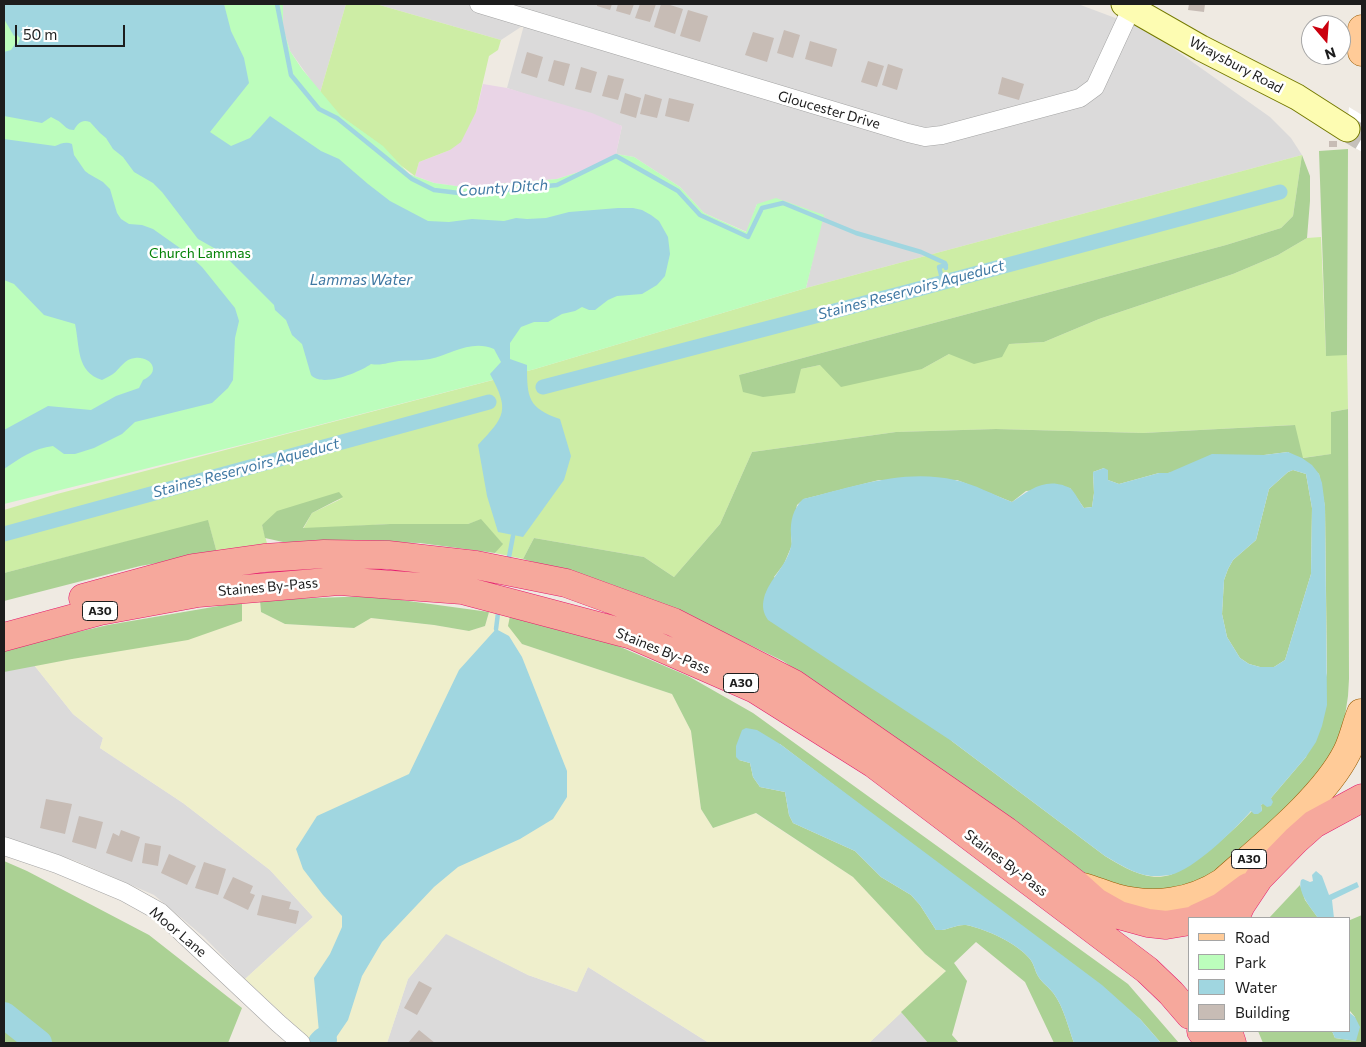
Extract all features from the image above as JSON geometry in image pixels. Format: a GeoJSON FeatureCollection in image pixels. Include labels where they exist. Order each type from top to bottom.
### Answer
{"type":"FeatureCollection","features":[{"type":"Feature","properties":{"kind":"highway","name":"Staines By-Pass"},"geometry":{"type":"LineString","coordinates":[[4,618],[193,568],[264,558],[324,554],[388,555],[476,565],[566,583],[673,622],[794,684],[1006,832],[1077,885],[1096,902],[1119,915],[1133,920],[1166,924],[1188,921]]}},
{"type":"Feature","properties":{"kind":"highway","name":"Staines By-Pass"},"geometry":{"type":"LineString","coordinates":[[4,637],[100,611],[198,593],[339,581],[462,590],[632,635],[755,689],[874,764],[1147,970],[1188,1013]]}},
{"type":"Feature","properties":{"kind":"highway"},"geometry":{"type":"LineString","coordinates":[[1235,917],[1259,878],[1314,824],[1362,798]]}},
{"type":"Feature","properties":{"kind":"highway","name":"A30"},"geometry":{"type":"LineString","coordinates":[[1199,917],[1228,902],[1259,878]]}},
{"type":"Feature","properties":{"kind":"highway"},"geometry":{"type":"LineString","coordinates":[[1202,1032],[1210,1043]]}},
{"type":"Feature","properties":{"kind":"main road","name":"Wraysbury Road"},"geometry":{"type":"LineString","coordinates":[[1128,6],[1201,48],[1297,97],[1347,129]]}},
{"type":"Feature","properties":{"kind":"main road"},"geometry":{"type":"LineString","coordinates":[[1362,29],[1362,52]]}},
{"type":"Feature","properties":{"kind":"main road","name":"A30"},"geometry":{"type":"LineString","coordinates":[[1077,885],[1114,898],[1150,903],[1175,902],[1211,890],[1223,882],[1289,822],[1330,779],[1347,752],[1361,706]]}},
{"type":"Feature","properties":{"kind":"main road","name":"A30"},"geometry":{"type":"LineString","coordinates":[[1314,824],[1347,782],[1356,755],[1361,706]]}},
{"type":"Feature","properties":{"kind":"street","name":"Gloucester Drive"},"geometry":{"type":"LineString","coordinates":[[479,4],[908,134],[925,137],[942,135],[1080,98],[1095,87],[1128,6]]}},
{"type":"Feature","properties":{"kind":"street","name":"Moor Lane"},"geometry":{"type":"LineString","coordinates":[[4,846],[56,864],[124,892],[160,912],[301,1043]]}},
{"type":"Feature","properties":{"kind":"shaded area"},"geometry":{"type":"Polygon","coordinates":[[[283,4],[346,4],[320,93],[290,51],[283,28],[283,4]]]}},
{"type":"Feature","properties":{"kind":"shaded area"},"geometry":{"type":"Polygon","coordinates":[[[376,4],[1078,4],[1134,25],[1160,39],[1270,117],[1291,138],[1302,155],[806,288],[823,215],[757,204],[747,232],[704,213],[680,187],[634,157],[616,154],[622,126],[507,88],[524,25],[501,40],[376,4]]]}},
{"type":"Feature","properties":{"kind":"shaded area"},"geometry":{"type":"Polygon","coordinates":[[[483,84],[507,88],[592,113],[622,126],[616,154],[585,170],[557,179],[463,187],[434,183],[415,176],[419,162],[450,150],[476,112],[483,84]]]}},
{"type":"Feature","properties":{"kind":"shaded area"},"geometry":{"type":"Polygon","coordinates":[[[4,663],[34,665],[73,714],[103,738],[100,748],[183,803],[270,870],[313,917],[245,979],[204,937],[154,895],[76,861],[4,837],[4,663]]]}},
{"type":"Feature","properties":{"kind":"shaded area"},"geometry":{"type":"Polygon","coordinates":[[[446,933],[528,975],[576,992],[588,967],[709,1043],[387,1043],[408,979],[446,933]]]}},
{"type":"Feature","properties":{"kind":"shaded area"},"geometry":{"type":"Polygon","coordinates":[[[901,1012],[928,1043],[869,1043],[901,1012]]]}},
{"type":"Feature","properties":{"kind":"green space","name":"Church Lammas"},"geometry":{"type":"Polygon","coordinates":[[[4,4],[283,4],[283,28],[290,51],[302,69],[341,116],[383,146],[409,174],[434,183],[463,187],[557,179],[585,170],[616,154],[634,157],[680,187],[704,213],[746,232],[757,204],[776,198],[824,215],[806,288],[535,369],[4,504],[4,4]]]}},
{"type":"Feature","properties":{"kind":"green space"},"geometry":{"type":"Polygon","coordinates":[[[346,4],[376,4],[501,40],[498,50],[489,56],[476,112],[461,142],[450,150],[419,162],[415,176],[337,118],[320,93],[346,4]]]}},
{"type":"Feature","properties":{"kind":"green space"},"geometry":{"type":"Polygon","coordinates":[[[1348,149],[1347,355],[1326,356],[1319,151],[1348,149]]]}},
{"type":"Feature","properties":{"kind":"green space"},"geometry":{"type":"Polygon","coordinates":[[[1302,155],[1293,216],[1281,228],[1226,245],[739,375],[801,369],[820,365],[922,369],[949,354],[1008,344],[1044,342],[1099,319],[1233,274],[1278,255],[1307,238],[1321,237],[1326,355],[1347,355],[1348,409],[1331,412],[1332,454],[1302,458],[1294,425],[1143,433],[996,429],[896,432],[752,452],[720,524],[674,577],[644,557],[534,538],[523,559],[495,553],[502,543],[480,520],[468,524],[390,524],[303,529],[312,513],[343,498],[262,525],[268,547],[217,553],[208,521],[4,573],[4,510],[57,494],[535,369],[806,288],[1302,155]]]}},
{"type":"Feature","properties":{"kind":"green space"},"geometry":{"type":"Polygon","coordinates":[[[1302,155],[1310,176],[1307,238],[1278,255],[1233,274],[1099,319],[1044,342],[1009,344],[1002,357],[974,364],[949,354],[922,369],[841,387],[820,365],[801,369],[795,393],[763,397],[743,392],[739,375],[1226,245],[1281,228],[1293,216],[1302,155]]]}},
{"type":"Feature","properties":{"kind":"green space"},"geometry":{"type":"Polygon","coordinates":[[[1348,409],[1349,679],[1343,729],[1326,769],[1213,879],[1173,893],[1103,885],[1062,860],[937,767],[783,661],[719,630],[610,584],[523,559],[534,538],[644,557],[674,577],[720,524],[752,452],[896,432],[996,429],[1143,433],[1295,425],[1303,458],[1331,454],[1331,412],[1348,409]],[[1288,452],[1159,473],[1119,484],[1108,480],[1104,468],[1093,472],[1094,493],[1092,507],[1084,508],[1070,488],[1026,491],[1012,502],[957,480],[879,480],[804,499],[797,505],[791,536],[792,545],[784,564],[774,577],[953,742],[1105,856],[1120,865],[1144,875],[1161,877],[1173,874],[1202,855],[1252,811],[1262,811],[1261,805],[1271,798],[1306,757],[1327,673],[1325,507],[1319,474],[1288,452]]]}},
{"type":"Feature","properties":{"kind":"green space"},"geometry":{"type":"Polygon","coordinates":[[[1293,470],[1306,474],[1312,508],[1311,574],[1285,660],[1274,667],[1260,667],[1249,664],[1240,658],[1227,637],[1222,614],[1224,580],[1233,560],[1256,540],[1269,489],[1288,472],[1293,470]]]}},
{"type":"Feature","properties":{"kind":"green space"},"geometry":{"type":"Polygon","coordinates":[[[339,492],[343,497],[312,513],[303,528],[390,524],[468,524],[481,519],[503,544],[495,553],[420,543],[292,544],[265,538],[262,525],[277,511],[339,492]]]}},
{"type":"Feature","properties":{"kind":"green space"},"geometry":{"type":"Polygon","coordinates":[[[208,520],[217,553],[140,566],[4,601],[4,573],[208,520]]]}},
{"type":"Feature","properties":{"kind":"green space"},"geometry":{"type":"Polygon","coordinates":[[[372,596],[489,612],[485,626],[469,631],[371,618],[354,628],[285,624],[261,612],[260,600],[372,596]]]}},
{"type":"Feature","properties":{"kind":"green space"},"geometry":{"type":"Polygon","coordinates":[[[260,600],[261,612],[285,624],[354,628],[370,618],[469,631],[485,626],[489,612],[510,616],[522,644],[672,694],[691,731],[701,809],[713,828],[755,813],[853,877],[925,954],[946,971],[869,1043],[709,1043],[588,967],[577,992],[528,975],[446,934],[408,979],[387,1043],[314,1043],[245,979],[313,917],[270,870],[183,803],[100,748],[103,738],[73,714],[34,665],[72,659],[242,602],[260,600]]]}},
{"type":"Feature","properties":{"kind":"green space"},"geometry":{"type":"Polygon","coordinates":[[[242,602],[242,621],[188,640],[4,672],[4,649],[108,625],[242,602]]]}},
{"type":"Feature","properties":{"kind":"green space"},"geometry":{"type":"Polygon","coordinates":[[[510,616],[604,640],[688,676],[753,713],[1128,984],[1179,1043],[1161,1043],[1140,1019],[780,744],[739,760],[750,763],[753,777],[760,787],[785,792],[789,815],[793,823],[855,851],[881,877],[911,895],[920,905],[936,930],[944,930],[962,925],[974,927],[992,933],[1024,953],[1031,961],[1037,974],[1057,999],[1074,1043],[1054,1043],[1025,982],[976,942],[954,963],[967,981],[952,1035],[959,1043],[928,1043],[901,1012],[946,971],[925,954],[853,877],[756,813],[713,828],[701,809],[691,731],[672,694],[522,644],[508,626],[510,616]]]}},
{"type":"Feature","properties":{"kind":"green space"},"geometry":{"type":"Polygon","coordinates":[[[4,861],[27,871],[149,935],[242,1008],[228,1043],[4,1043],[4,861]]]}},
{"type":"Feature","properties":{"kind":"green space"},"geometry":{"type":"Polygon","coordinates":[[[1300,885],[1305,900],[1317,917],[1270,917],[1300,885]]]}},
{"type":"Feature","properties":{"kind":"green space"},"geometry":{"type":"Polygon","coordinates":[[[1362,915],[1362,1043],[1263,1043],[1258,1032],[1332,1032],[1335,1038],[1356,1041],[1355,1017],[1351,1012],[1351,920],[1362,915]]]}},
{"type":"Feature","properties":{"kind":"water","name":"Lammas Water"},"geometry":{"type":"Polygon","coordinates":[[[4,4],[224,4],[231,31],[244,58],[249,83],[210,132],[231,146],[250,138],[270,116],[321,151],[339,159],[390,201],[428,221],[449,222],[472,219],[504,221],[516,218],[546,218],[569,212],[633,208],[642,210],[659,221],[668,237],[670,254],[665,276],[657,285],[642,294],[617,296],[595,310],[582,307],[562,314],[548,322],[534,322],[521,327],[510,343],[510,359],[527,365],[529,394],[535,406],[541,411],[560,419],[571,456],[564,480],[523,537],[498,532],[487,496],[478,445],[494,427],[502,412],[500,397],[490,374],[501,362],[494,349],[486,346],[470,346],[430,359],[399,361],[379,365],[371,364],[359,371],[341,377],[323,380],[316,379],[311,375],[302,344],[292,335],[286,320],[275,310],[274,305],[226,257],[198,239],[162,192],[153,183],[134,172],[123,157],[113,149],[106,138],[90,122],[82,121],[72,130],[51,117],[42,123],[4,116],[4,52],[11,50],[15,44],[18,44],[20,38],[17,35],[14,36],[4,19],[4,4]]]}},
{"type":"Feature","properties":{"kind":"water"},"geometry":{"type":"Polygon","coordinates":[[[4,139],[55,146],[65,143],[72,144],[74,155],[85,171],[103,182],[110,189],[117,213],[121,219],[129,224],[142,225],[153,229],[187,253],[202,267],[235,308],[239,321],[235,338],[233,380],[228,388],[212,403],[135,422],[122,434],[94,448],[75,454],[64,454],[53,446],[39,449],[27,454],[4,469],[4,430],[48,406],[91,410],[116,396],[139,388],[143,380],[152,373],[153,369],[150,362],[146,359],[135,358],[128,360],[113,374],[102,380],[94,376],[83,365],[75,324],[44,315],[14,284],[4,280],[4,139]]]}},
{"type":"Feature","properties":{"kind":"water"},"geometry":{"type":"Polygon","coordinates":[[[1288,452],[1302,458],[1312,465],[1319,474],[1322,483],[1325,506],[1327,705],[1316,742],[1306,757],[1271,798],[1273,802],[1271,806],[1261,805],[1262,811],[1258,814],[1254,814],[1251,811],[1225,838],[1180,872],[1170,875],[1151,876],[1127,868],[1105,856],[953,742],[768,620],[764,612],[766,591],[789,553],[793,516],[803,499],[878,480],[917,476],[955,480],[1012,502],[1042,485],[1063,485],[1074,492],[1084,508],[1092,507],[1094,493],[1093,472],[1104,468],[1108,470],[1108,480],[1119,484],[1159,473],[1168,473],[1212,454],[1264,455],[1288,452]],[[1293,470],[1288,472],[1269,489],[1256,540],[1233,560],[1224,580],[1222,614],[1227,637],[1240,658],[1249,664],[1260,667],[1274,667],[1285,660],[1311,574],[1312,508],[1306,474],[1293,470]]]}},
{"type":"Feature","properties":{"kind":"water"},"geometry":{"type":"Polygon","coordinates":[[[496,629],[509,636],[522,657],[567,771],[567,797],[553,819],[520,839],[458,867],[434,887],[382,942],[362,976],[348,1020],[333,1042],[324,1040],[319,1032],[314,978],[330,954],[342,927],[342,916],[303,869],[296,849],[317,816],[409,774],[459,670],[496,629]]]}},
{"type":"Feature","properties":{"kind":"water"},"geometry":{"type":"Polygon","coordinates":[[[746,728],[757,730],[780,744],[1102,985],[1140,1019],[1161,1043],[1074,1043],[1057,999],[1037,974],[1033,963],[1024,953],[992,933],[966,925],[936,930],[920,905],[911,895],[881,877],[855,851],[793,823],[789,815],[785,792],[760,787],[753,777],[750,763],[739,760],[736,757],[736,746],[742,730],[746,728]]]}},
{"type":"Feature","properties":{"kind":"water"},"geometry":{"type":"Polygon","coordinates":[[[1316,871],[1322,876],[1329,895],[1357,882],[1359,887],[1332,900],[1334,917],[1317,917],[1308,905],[1300,885],[1303,879],[1310,882],[1313,881],[1312,875],[1316,871]]]}},
{"type":"Feature","properties":{"kind":"water"},"geometry":{"type":"Polygon","coordinates":[[[1351,1014],[1355,1017],[1360,1027],[1356,1041],[1335,1038],[1332,1032],[1351,1032],[1351,1014]]]}},
{"type":"Feature","properties":{"kind":"pier"},"geometry":{"type":"Polygon","coordinates":[[[1349,107],[1362,115],[1362,152],[1349,144],[1347,129],[1349,107]]]}},
{"type":"Feature","properties":{"kind":"building"},"geometry":{"type":"Polygon","coordinates":[[[597,4],[612,4],[610,10],[597,6],[597,4]]]}},
{"type":"Feature","properties":{"kind":"building"},"geometry":{"type":"Polygon","coordinates":[[[618,4],[634,4],[630,15],[616,11],[618,4]]]}},
{"type":"Feature","properties":{"kind":"building"},"geometry":{"type":"Polygon","coordinates":[[[640,4],[656,4],[650,22],[635,18],[640,4]]]}},
{"type":"Feature","properties":{"kind":"building"},"geometry":{"type":"Polygon","coordinates":[[[661,4],[683,9],[675,34],[654,27],[661,4]]]}},
{"type":"Feature","properties":{"kind":"building"},"geometry":{"type":"Polygon","coordinates":[[[1189,4],[1205,4],[1204,12],[1188,10],[1189,4]]]}},
{"type":"Feature","properties":{"kind":"building"},"geometry":{"type":"Polygon","coordinates":[[[688,10],[708,16],[700,42],[680,36],[688,10]]]}},
{"type":"Feature","properties":{"kind":"building"},"geometry":{"type":"Polygon","coordinates":[[[784,30],[800,35],[793,58],[777,53],[784,30]]]}},
{"type":"Feature","properties":{"kind":"building"},"geometry":{"type":"Polygon","coordinates":[[[753,32],[774,38],[767,62],[745,55],[753,32]]]}},
{"type":"Feature","properties":{"kind":"building"},"geometry":{"type":"Polygon","coordinates":[[[810,41],[837,49],[832,67],[805,59],[810,41]]]}},
{"type":"Feature","properties":{"kind":"building"},"geometry":{"type":"Polygon","coordinates":[[[527,52],[543,57],[537,78],[521,73],[527,52]]]}},
{"type":"Feature","properties":{"kind":"building"},"geometry":{"type":"Polygon","coordinates":[[[554,60],[570,64],[564,86],[548,81],[554,60]]]}},
{"type":"Feature","properties":{"kind":"building"},"geometry":{"type":"Polygon","coordinates":[[[868,61],[884,66],[877,87],[861,82],[868,61]]]}},
{"type":"Feature","properties":{"kind":"building"},"geometry":{"type":"Polygon","coordinates":[[[888,64],[903,69],[897,90],[882,85],[888,64]]]}},
{"type":"Feature","properties":{"kind":"building"},"geometry":{"type":"Polygon","coordinates":[[[581,67],[597,72],[591,93],[575,89],[581,67]]]}},
{"type":"Feature","properties":{"kind":"building"},"geometry":{"type":"Polygon","coordinates":[[[608,75],[624,79],[618,100],[602,96],[608,75]]]}},
{"type":"Feature","properties":{"kind":"building"},"geometry":{"type":"Polygon","coordinates":[[[1002,77],[1024,84],[1019,100],[998,94],[1002,77]]]}},
{"type":"Feature","properties":{"kind":"building"},"geometry":{"type":"Polygon","coordinates":[[[625,93],[641,98],[636,118],[620,113],[625,93]]]}},
{"type":"Feature","properties":{"kind":"building"},"geometry":{"type":"Polygon","coordinates":[[[645,94],[662,99],[657,118],[640,114],[645,94]]]}},
{"type":"Feature","properties":{"kind":"building"},"geometry":{"type":"Polygon","coordinates":[[[669,98],[694,104],[689,122],[665,116],[669,98]]]}},
{"type":"Feature","properties":{"kind":"building"},"geometry":{"type":"Polygon","coordinates":[[[1329,141],[1337,141],[1337,147],[1329,147],[1329,141]]]}},
{"type":"Feature","properties":{"kind":"building"},"geometry":{"type":"Polygon","coordinates":[[[46,799],[72,804],[65,834],[40,828],[46,799]]]}},
{"type":"Feature","properties":{"kind":"building"},"geometry":{"type":"Polygon","coordinates":[[[79,816],[103,822],[96,849],[72,842],[79,816]]]}},
{"type":"Feature","properties":{"kind":"building"},"geometry":{"type":"Polygon","coordinates":[[[121,830],[140,837],[132,862],[106,853],[113,833],[119,836],[121,830]]]}},
{"type":"Feature","properties":{"kind":"building"},"geometry":{"type":"Polygon","coordinates":[[[145,843],[161,846],[158,866],[142,863],[145,843]]]}},
{"type":"Feature","properties":{"kind":"building"},"geometry":{"type":"Polygon","coordinates":[[[169,854],[196,866],[187,885],[161,873],[169,854]]]}},
{"type":"Feature","properties":{"kind":"building"},"geometry":{"type":"Polygon","coordinates":[[[204,862],[226,869],[218,895],[195,888],[204,862]]]}},
{"type":"Feature","properties":{"kind":"building"},"geometry":{"type":"Polygon","coordinates":[[[233,877],[253,886],[250,893],[255,895],[248,910],[223,898],[233,877]]]}},
{"type":"Feature","properties":{"kind":"building"},"geometry":{"type":"Polygon","coordinates":[[[262,895],[291,902],[289,909],[299,911],[296,924],[257,915],[262,895]]]}},
{"type":"Feature","properties":{"kind":"building"},"geometry":{"type":"Polygon","coordinates":[[[419,981],[432,988],[417,1015],[404,1008],[419,981]]]}},
{"type":"Feature","properties":{"kind":"building"},"geometry":{"type":"Polygon","coordinates":[[[419,1030],[435,1043],[408,1043],[419,1030]]]}},
{"type":"Feature","properties":{"kind":"waterway","name":"County Ditch"},"geometry":{"type":"LineString","coordinates":[[277,4],[291,75],[319,109],[337,118],[412,179],[434,190],[467,194],[557,185],[616,156],[678,191],[700,215],[748,237],[762,208],[783,203],[856,233],[921,252],[945,263],[946,268]]}},
{"type":"Feature","properties":{"kind":"waterway","name":"Staines Reservoirs Aqueduct"},"geometry":{"type":"LineString","coordinates":[[543,387],[1280,192]]}},
{"type":"Feature","properties":{"kind":"waterway"},"geometry":{"type":"LineString","coordinates":[[943,282],[939,267],[946,265]]}},
{"type":"Feature","properties":{"kind":"waterway","name":"Staines Reservoirs Aqueduct"},"geometry":{"type":"LineString","coordinates":[[4,534],[489,402]]}},
{"type":"Feature","properties":{"kind":"waterway"},"geometry":{"type":"LineString","coordinates":[[509,557],[513,536]]}},
{"type":"Feature","properties":{"kind":"waterway"},"geometry":{"type":"LineString","coordinates":[[496,629],[498,613]]}},
{"type":"Feature","properties":{"kind":"waterway"},"geometry":{"type":"LineString","coordinates":[[4,1015],[39,1043]]}},
{"type":"Feature","properties":{"kind":"waterway"},"geometry":{"type":"LineString","coordinates":[[321,1043],[324,1040]]}},
{"type":"Feature","properties":{"kind":"tunnel"},"geometry":{"type":"LineString","coordinates":[[1347,129],[1362,138]]}}]}
